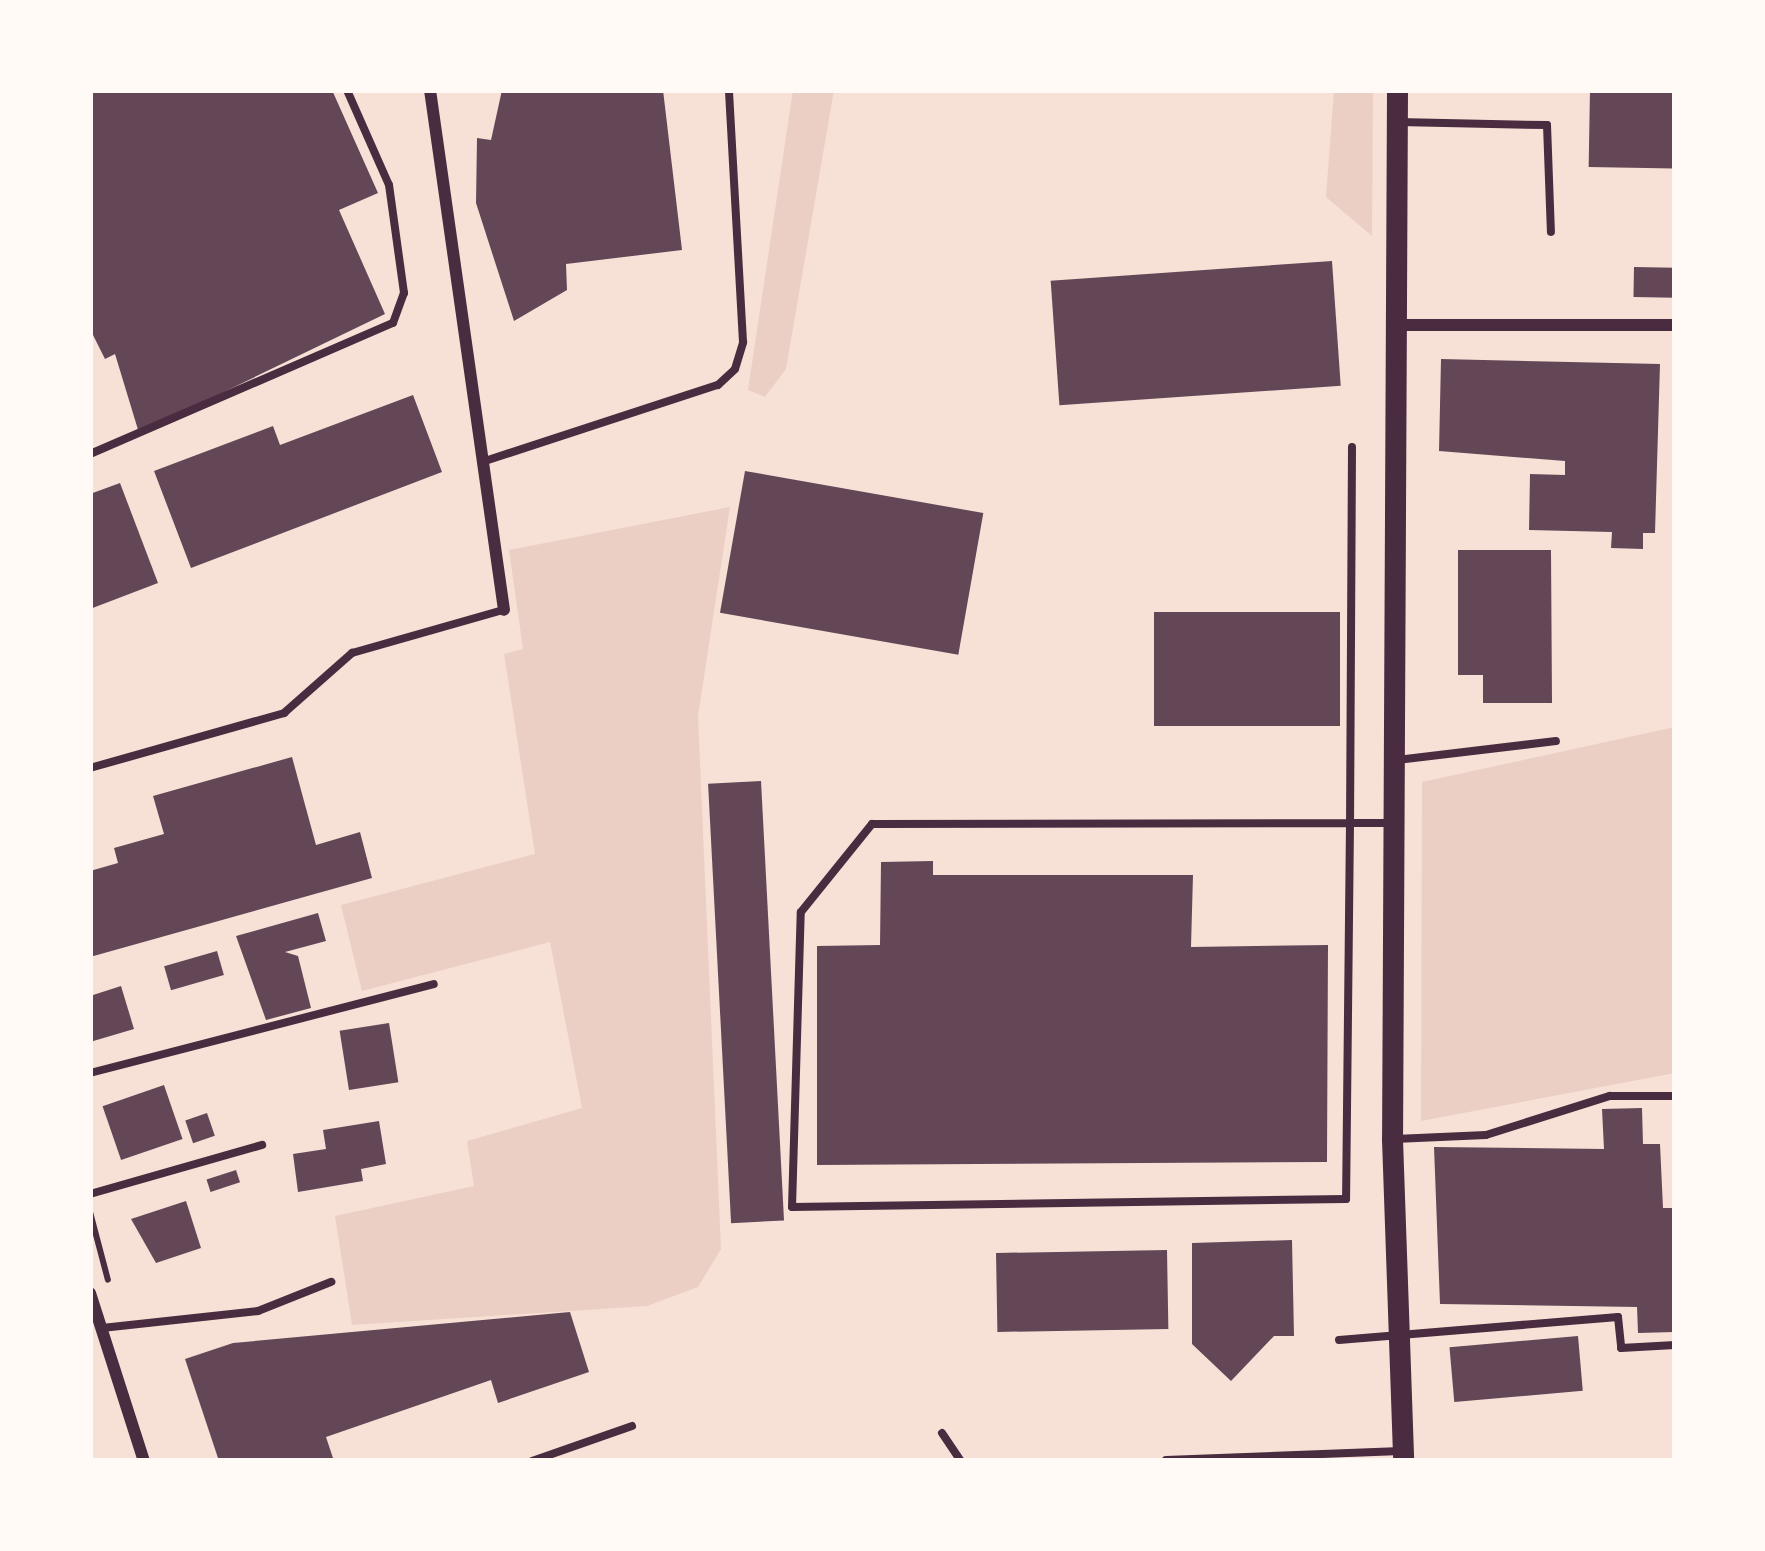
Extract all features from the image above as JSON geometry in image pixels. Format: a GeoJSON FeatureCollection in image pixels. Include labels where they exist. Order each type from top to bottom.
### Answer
{"type":"FeatureCollection","features":[{"type":"Feature","properties":{"kind":"street"},"geometry":{"type":"LineString","coordinates":[[430,90],[488,460],[504,610]]}},
{"type":"Feature","properties":{"kind":"street"},"geometry":{"type":"LineString","coordinates":[[1397,90],[1390,823],[1392,1139],[1403,1456]]}},
{"type":"Feature","properties":{"kind":"street"},"geometry":{"type":"LineString","coordinates":[[1394,325],[1675,325]]}},
{"type":"Feature","properties":{"kind":"street"},"geometry":{"type":"LineString","coordinates":[[90,1293],[144,1461]]}},
{"type":"Feature","properties":{"kind":"lane"},"geometry":{"type":"LineString","coordinates":[[90,454],[394,323],[404,293],[389,185],[347,90]]}},
{"type":"Feature","properties":{"kind":"lane"},"geometry":{"type":"LineString","coordinates":[[488,460],[718,385],[735,369],[743,342],[729,90]]}},
{"type":"Feature","properties":{"kind":"lane"},"geometry":{"type":"LineString","coordinates":[[1396,122],[1547,125],[1551,232]]}},
{"type":"Feature","properties":{"kind":"lane"},"geometry":{"type":"LineString","coordinates":[[1352,447],[1350,823],[1346,1199],[792,1207],[801,912],[872,824],[1350,823],[1390,823]]}},
{"type":"Feature","properties":{"kind":"lane"},"geometry":{"type":"LineString","coordinates":[[90,768],[207,731],[284,713],[352,653],[504,610]]}},
{"type":"Feature","properties":{"kind":"lane"},"geometry":{"type":"LineString","coordinates":[[1390,761],[1556,741]]}},
{"type":"Feature","properties":{"kind":"lane"},"geometry":{"type":"LineString","coordinates":[[90,1073],[434,984]]}},
{"type":"Feature","properties":{"kind":"lane"},"geometry":{"type":"LineString","coordinates":[[1392,1139],[1486,1135],[1610,1096],[1675,1096]]}},
{"type":"Feature","properties":{"kind":"lane"},"geometry":{"type":"LineString","coordinates":[[90,1194],[262,1145]]}},
{"type":"Feature","properties":{"kind":"lane"},"geometry":{"type":"LineString","coordinates":[[101,1329],[258,1311],[331,1282]]}},
{"type":"Feature","properties":{"kind":"lane"},"geometry":{"type":"LineString","coordinates":[[1339,1340],[1397,1329],[1618,1317],[1621,1348],[1675,1346]]}},
{"type":"Feature","properties":{"kind":"lane"},"geometry":{"type":"LineString","coordinates":[[532,1461],[632,1426]]}},
{"type":"Feature","properties":{"kind":"lane"},"geometry":{"type":"LineString","coordinates":[[942,1432],[962,1461]]}},
{"type":"Feature","properties":{"kind":"lane"},"geometry":{"type":"LineString","coordinates":[[1166,1460],[1403,1456]]}},
{"type":"Feature","properties":{"kind":"shaded area"},"geometry":{"type":"Polygon","coordinates":[[[793,90],[834,90],[786,369],[765,397],[748,390],[793,90]]]}},
{"type":"Feature","properties":{"kind":"shaded area"},"geometry":{"type":"Polygon","coordinates":[[[1334,90],[1373,90],[1372,236],[1326,197],[1334,90]]]}},
{"type":"Feature","properties":{"kind":"shaded area"},"geometry":{"type":"Polygon","coordinates":[[[730,507],[698,716],[721,1249],[698,1287],[647,1306],[352,1325],[335,1216],[474,1186],[467,1141],[582,1108],[550,942],[362,991],[341,905],[535,854],[504,654],[523,649],[509,550],[730,507]]]}},
{"type":"Feature","properties":{"kind":"shaded area"},"geometry":{"type":"Polygon","coordinates":[[[1675,727],[1675,1073],[1421,1121],[1422,782],[1675,727]]]}},
{"type":"Feature","properties":{"kind":"building"},"geometry":{"type":"Polygon","coordinates":[[[90,90],[332,90],[378,193],[339,210],[385,314],[139,433],[115,354],[105,359],[90,329],[90,90]]]}},
{"type":"Feature","properties":{"kind":"building"},"geometry":{"type":"Polygon","coordinates":[[[502,90],[663,90],[682,250],[566,264],[567,290],[514,321],[476,203],[477,138],[491,140],[502,90]]]}},
{"type":"Feature","properties":{"kind":"building"},"geometry":{"type":"Polygon","coordinates":[[[1590,90],[1675,91],[1674,168],[1589,167],[1590,90]]]}},
{"type":"Feature","properties":{"kind":"building"},"geometry":{"type":"Polygon","coordinates":[[[1332,261],[1341,386],[1059,405],[1051,281],[1332,261]]]}},
{"type":"Feature","properties":{"kind":"building"},"geometry":{"type":"Polygon","coordinates":[[[1634,267],[1675,268],[1674,298],[1633,297],[1634,267]]]}},
{"type":"Feature","properties":{"kind":"building"},"geometry":{"type":"Polygon","coordinates":[[[1441,359],[1660,364],[1655,533],[1643,533],[1643,549],[1611,548],[1612,532],[1529,530],[1530,474],[1565,475],[1565,461],[1439,451],[1441,359]]]}},
{"type":"Feature","properties":{"kind":"building"},"geometry":{"type":"Polygon","coordinates":[[[413,395],[442,472],[191,568],[154,471],[273,426],[280,445],[413,395]]]}},
{"type":"Feature","properties":{"kind":"building"},"geometry":{"type":"Polygon","coordinates":[[[745,471],[983,513],[958,655],[720,613],[745,471]]]}},
{"type":"Feature","properties":{"kind":"building"},"geometry":{"type":"Polygon","coordinates":[[[120,483],[158,583],[90,609],[90,494],[120,483]]]}},
{"type":"Feature","properties":{"kind":"building"},"geometry":{"type":"Polygon","coordinates":[[[1458,550],[1551,550],[1552,703],[1483,703],[1483,675],[1458,675],[1458,550]]]}},
{"type":"Feature","properties":{"kind":"building"},"geometry":{"type":"Polygon","coordinates":[[[1154,612],[1340,612],[1340,726],[1154,726],[1154,612]]]}},
{"type":"Feature","properties":{"kind":"building"},"geometry":{"type":"Polygon","coordinates":[[[292,757],[316,845],[360,832],[372,878],[90,957],[90,871],[118,863],[114,848],[164,834],[153,796],[292,757]]]}},
{"type":"Feature","properties":{"kind":"building"},"geometry":{"type":"Polygon","coordinates":[[[761,781],[784,1220],[731,1223],[708,784],[761,781]]]}},
{"type":"Feature","properties":{"kind":"building"},"geometry":{"type":"Polygon","coordinates":[[[933,861],[933,875],[1193,875],[1191,947],[1328,945],[1327,1162],[817,1165],[817,946],[880,945],[881,862],[933,861]]]}},
{"type":"Feature","properties":{"kind":"building"},"geometry":{"type":"Polygon","coordinates":[[[318,913],[326,941],[285,952],[298,956],[311,1008],[266,1020],[236,936],[318,913]]]}},
{"type":"Feature","properties":{"kind":"building"},"geometry":{"type":"Polygon","coordinates":[[[217,951],[224,975],[171,990],[164,966],[217,951]]]}},
{"type":"Feature","properties":{"kind":"building"},"geometry":{"type":"Polygon","coordinates":[[[121,986],[134,1029],[90,1042],[90,996],[121,986]]]}},
{"type":"Feature","properties":{"kind":"building"},"geometry":{"type":"Polygon","coordinates":[[[389,1023],[398,1082],[349,1090],[340,1031],[389,1023]]]}},
{"type":"Feature","properties":{"kind":"building"},"geometry":{"type":"Polygon","coordinates":[[[164,1085],[183,1139],[121,1160],[103,1106],[164,1085]]]}},
{"type":"Feature","properties":{"kind":"building"},"geometry":{"type":"Polygon","coordinates":[[[1642,1108],[1643,1144],[1660,1144],[1663,1208],[1675,1208],[1675,1332],[1638,1333],[1637,1307],[1440,1304],[1434,1147],[1604,1149],[1602,1109],[1642,1108]]]}},
{"type":"Feature","properties":{"kind":"building"},"geometry":{"type":"Polygon","coordinates":[[[207,1113],[215,1136],[193,1143],[185,1120],[207,1113]]]}},
{"type":"Feature","properties":{"kind":"building"},"geometry":{"type":"Polygon","coordinates":[[[379,1121],[386,1164],[361,1169],[363,1181],[298,1192],[293,1154],[326,1149],[323,1130],[379,1121]]]}},
{"type":"Feature","properties":{"kind":"building"},"geometry":{"type":"Polygon","coordinates":[[[236,1170],[240,1182],[211,1192],[207,1180],[236,1170]]]}},
{"type":"Feature","properties":{"kind":"building"},"geometry":{"type":"Polygon","coordinates":[[[186,1201],[201,1248],[156,1263],[131,1219],[186,1201]]]}},
{"type":"Feature","properties":{"kind":"building"},"geometry":{"type":"Polygon","coordinates":[[[1292,1240],[1294,1336],[1274,1336],[1231,1381],[1192,1344],[1192,1243],[1292,1240]]]}},
{"type":"Feature","properties":{"kind":"building"},"geometry":{"type":"Polygon","coordinates":[[[1167,1250],[1168,1329],[997,1332],[996,1253],[1167,1250]]]}},
{"type":"Feature","properties":{"kind":"building"},"geometry":{"type":"Polygon","coordinates":[[[570,1312],[589,1372],[498,1403],[491,1380],[326,1437],[334,1461],[219,1461],[185,1359],[233,1343],[570,1312]]]}},
{"type":"Feature","properties":{"kind":"building"},"geometry":{"type":"Polygon","coordinates":[[[1578,1336],[1583,1391],[1454,1402],[1449,1347],[1578,1336]]]}}]}
